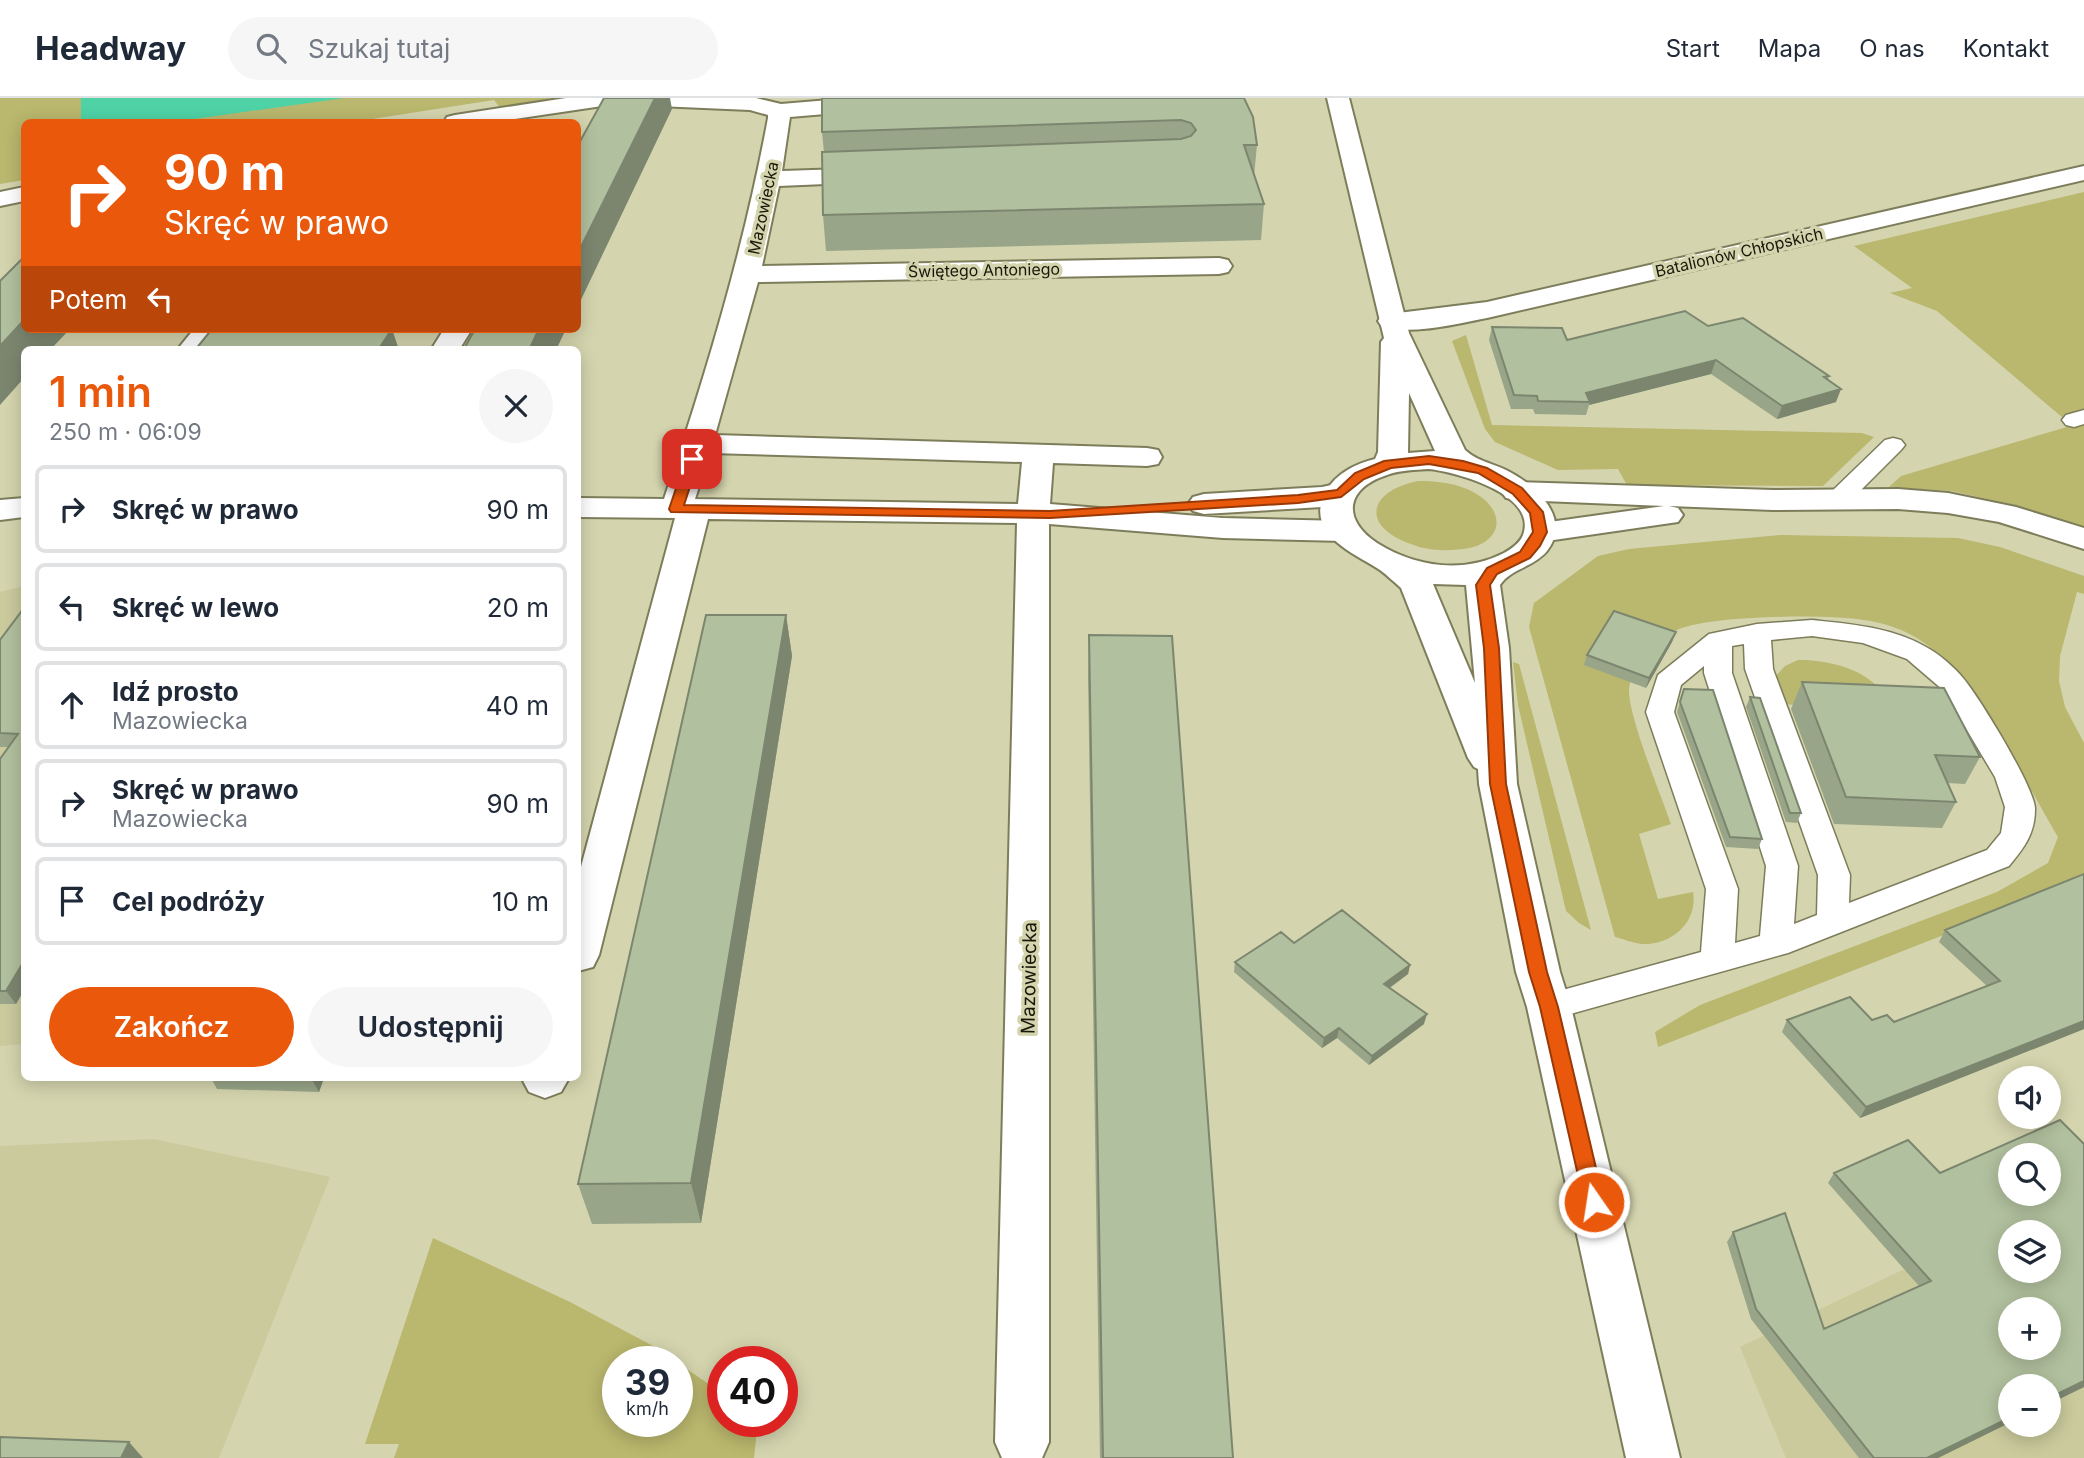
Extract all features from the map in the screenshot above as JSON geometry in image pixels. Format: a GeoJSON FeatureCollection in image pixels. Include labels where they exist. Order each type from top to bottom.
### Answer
{"type":"FeatureCollection","features":[{"type":"Feature","properties":{"kind":"street"},"geometry":{"type":"LineString","coordinates":[[495,119],[574,113],[609,98]]}},
{"type":"Feature","properties":{"kind":"street"},"geometry":{"type":"LineString","coordinates":[[634,98],[735,100],[771,106],[779,111],[933,98]]}},
{"type":"Feature","properties":{"kind":"street"},"geometry":{"type":"LineString","coordinates":[[1338,98],[1393,327],[1452,454],[1463,465]]}},
{"type":"Feature","properties":{"kind":"street","name":"Mazowiecka"},"geometry":{"type":"LineString","coordinates":[[581,942],[685,509],[697,444],[748,274],[770,178],[779,111]]}},
{"type":"Feature","properties":{"kind":"street","name":"Batalionów Chłopskich"},"geometry":{"type":"LineString","coordinates":[[1393,327],[1486,310],[2084,173]]}},
{"type":"Feature","properties":{"kind":"street"},"geometry":{"type":"LineString","coordinates":[[770,178],[894,174]]}},
{"type":"Feature","properties":{"kind":"street"},"geometry":{"type":"LineString","coordinates":[[0,199],[21,195]]}},
{"type":"Feature","properties":{"kind":"street","name":"Świętego Antoniego"},"geometry":{"type":"LineString","coordinates":[[748,274],[1219,266]]}},
{"type":"Feature","properties":{"kind":"street"},"geometry":{"type":"LineString","coordinates":[[1388,464],[1393,452],[1393,327]]}},
{"type":"Feature","properties":{"kind":"street"},"geometry":{"type":"LineString","coordinates":[[697,444],[1147,457]]}},
{"type":"Feature","properties":{"kind":"street","name":"Mazowiecka"},"geometry":{"type":"LineString","coordinates":[[1022,1442],[1042,514],[1038,453]]}},
{"type":"Feature","properties":{"kind":"street"},"geometry":{"type":"LineString","coordinates":[[1042,514],[1322,497],[1341,493],[1360,476],[1388,464],[1429,460],[1482,471],[1517,491],[1537,512],[1540,532],[1535,544],[1525,555],[1492,571],[1457,576],[1420,573],[1393,565]]}},
{"type":"Feature","properties":{"kind":"street"},"geometry":{"type":"LineString","coordinates":[[1517,491],[1773,500],[1898,499],[1948,503],[2005,514],[2084,539]]}},
{"type":"Feature","properties":{"kind":"street"},"geometry":{"type":"LineString","coordinates":[[1341,493],[1336,513],[1344,531],[1362,548],[1393,565],[1416,583],[1498,784]]}},
{"type":"Feature","properties":{"kind":"street"},"geometry":{"type":"LineString","coordinates":[[1540,532],[1773,500]]}},
{"type":"Feature","properties":{"kind":"street"},"geometry":{"type":"LineString","coordinates":[[581,507],[1042,514],[1223,528],[1344,531]]}},
{"type":"Feature","properties":{"kind":"street"},"geometry":{"type":"LineString","coordinates":[[0,510],[21,508]]}},
{"type":"Feature","properties":{"kind":"street"},"geometry":{"type":"LineString","coordinates":[[1492,571],[1483,585],[1491,648],[1498,784],[1538,972],[1549,1007],[1653,1458]]}},
{"type":"Feature","properties":{"kind":"lane"},"geometry":{"type":"LineString","coordinates":[[1838,500],[1894,445]]}},
{"type":"Feature","properties":{"kind":"lane"},"geometry":{"type":"LineString","coordinates":[[1549,1007],[1717,961],[1776,944],[1998,858],[2016,836],[2020,807],[2010,777],[1954,684],[1917,653],[1867,635],[1812,628],[1758,632],[1719,640],[1668,681],[1660,712],[1722,888],[1717,961]]}},
{"type":"Feature","properties":{"kind":"lane"},"geometry":{"type":"LineString","coordinates":[[1758,632],[1759,669],[1833,874],[1833,924]]}},
{"type":"Feature","properties":{"kind":"lane"},"geometry":{"type":"LineString","coordinates":[[1719,640],[1718,673],[1782,866],[1776,944]]}},
{"type":"Feature","properties":{"kind":"shaded area"},"geometry":{"type":"Polygon","coordinates":[[[0,98],[565,98],[501,109],[494,100],[372,119],[21,119],[21,180],[0,184],[0,98]]]}},
{"type":"Feature","properties":{"kind":"shaded area"},"geometry":{"type":"Polygon","coordinates":[[[81,98],[344,98],[194,119],[81,119],[81,98]]]}},
{"type":"Feature","properties":{"kind":"shaded area"},"geometry":{"type":"Polygon","coordinates":[[[2084,192],[2084,410],[2063,418],[1937,311],[1890,293],[1912,288],[1854,246],[2084,192]]]}},
{"type":"Feature","properties":{"kind":"shaded area"},"geometry":{"type":"Polygon","coordinates":[[[1466,335],[1492,425],[1862,433],[1874,437],[1823,486],[1627,485],[1618,469],[1558,470],[1495,442],[1485,429],[1452,341],[1466,335]]]}},
{"type":"Feature","properties":{"kind":"shaded area"},"geometry":{"type":"Polygon","coordinates":[[[2084,422],[2084,527],[2009,504],[1952,491],[1889,487],[1901,476],[2084,422]]]}},
{"type":"Feature","properties":{"kind":"shaded area"},"geometry":{"type":"Polygon","coordinates":[[[1418,481],[1447,483],[1475,493],[1493,509],[1496,526],[1493,534],[1477,546],[1451,550],[1424,548],[1395,537],[1378,519],[1380,501],[1401,486],[1418,481]]]}},
{"type":"Feature","properties":{"kind":"shaded area"},"geometry":{"type":"Polygon","coordinates":[[[1780,535],[1958,538],[2000,547],[2084,576],[2084,594],[2077,592],[2060,656],[2059,681],[2065,707],[2084,743],[2084,880],[1658,1047],[1655,1032],[1700,1005],[1997,892],[2048,863],[2058,837],[1980,705],[1942,658],[1923,642],[1887,625],[1847,618],[1768,617],[1690,626],[1675,631],[1655,648],[1635,673],[1629,688],[1633,716],[1671,824],[1639,834],[1658,899],[1693,892],[1691,913],[1681,930],[1663,941],[1642,944],[1615,937],[1529,627],[1534,603],[1598,556],[1629,549],[1780,535]]]}},
{"type":"Feature","properties":{"kind":"shaded area"},"geometry":{"type":"Polygon","coordinates":[[[21,587],[21,1044],[0,1046],[0,592],[21,587]]]}},
{"type":"Feature","properties":{"kind":"shaded area"},"geometry":{"type":"Polygon","coordinates":[[[1798,660],[1831,663],[1863,675],[1880,689],[1890,709],[1778,704],[1774,678],[1785,666],[1798,660]]]}},
{"type":"Feature","properties":{"kind":"shaded area"},"geometry":{"type":"Polygon","coordinates":[[[1513,662],[1519,664],[1591,930],[1566,911],[1518,705],[1513,662]]]}},
{"type":"Feature","properties":{"kind":"shaded area"},"geometry":{"type":"Polygon","coordinates":[[[154,1139],[330,1177],[219,1458],[0,1458],[0,1146],[154,1139]]]}},
{"type":"Feature","properties":{"kind":"shaded area"},"geometry":{"type":"Polygon","coordinates":[[[2084,1184],[2084,1458],[1786,1458],[1740,1347],[1998,1225],[1998,1283],[2061,1283],[2061,1220],[2008,1220],[2038,1206],[2061,1206],[2061,1195],[2084,1184]]]}},
{"type":"Feature","properties":{"kind":"shaded area"},"geometry":{"type":"Polygon","coordinates":[[[433,1238],[570,1302],[653,1346],[602,1346],[602,1437],[693,1437],[693,1373],[707,1383],[707,1437],[756,1437],[754,1458],[394,1458],[399,1444],[365,1444],[433,1238]]]}},
{"type":"Feature","properties":{"kind":"building"},"geometry":{"type":"Polygon","coordinates":[[[604,98],[655,98],[581,247],[581,140],[604,98]]]}},
{"type":"Feature","properties":{"kind":"building"},"geometry":{"type":"Polygon","coordinates":[[[822,98],[1244,98],[1253,117],[1257,145],[1244,145],[1264,204],[823,215],[822,152],[1181,139],[1191,136],[1196,130],[1191,123],[1181,120],[822,132],[822,98]]]}},
{"type":"Feature","properties":{"kind":"building"},"geometry":{"type":"Polygon","coordinates":[[[21,260],[21,323],[0,346],[0,281],[21,260]]]}},
{"type":"Feature","properties":{"kind":"building"},"geometry":{"type":"Polygon","coordinates":[[[1685,311],[1708,326],[1743,318],[1829,376],[1824,377],[1841,389],[1782,406],[1716,360],[1586,393],[1590,402],[1538,401],[1537,396],[1514,395],[1492,327],[1562,328],[1567,340],[1685,311]]]}},
{"type":"Feature","properties":{"kind":"building"},"geometry":{"type":"Polygon","coordinates":[[[209,333],[389,333],[381,346],[198,346],[209,333]]]}},
{"type":"Feature","properties":{"kind":"building"},"geometry":{"type":"Polygon","coordinates":[[[473,333],[537,333],[531,346],[466,346],[473,333]]]}},
{"type":"Feature","properties":{"kind":"building"},"geometry":{"type":"Polygon","coordinates":[[[1614,611],[1676,632],[1649,678],[1587,655],[1614,611]]]}},
{"type":"Feature","properties":{"kind":"building"},"geometry":{"type":"Polygon","coordinates":[[[21,612],[21,966],[6,991],[0,991],[0,759],[18,734],[0,733],[0,640],[21,612]]]}},
{"type":"Feature","properties":{"kind":"building"},"geometry":{"type":"Polygon","coordinates":[[[706,615],[786,615],[691,1183],[578,1184],[706,615]]]}},
{"type":"Feature","properties":{"kind":"building"},"geometry":{"type":"Polygon","coordinates":[[[1089,635],[1172,636],[1233,1458],[1103,1458],[1089,635]]]}},
{"type":"Feature","properties":{"kind":"building"},"geometry":{"type":"Polygon","coordinates":[[[1802,682],[1944,688],[1980,757],[1935,755],[1956,802],[1846,797],[1802,682]]]}},
{"type":"Feature","properties":{"kind":"building"},"geometry":{"type":"Polygon","coordinates":[[[1684,689],[1713,690],[1762,839],[1730,837],[1680,702],[1684,689]]]}},
{"type":"Feature","properties":{"kind":"building"},"geometry":{"type":"Polygon","coordinates":[[[1750,697],[1760,698],[1801,813],[1790,813],[1750,697]]]}},
{"type":"Feature","properties":{"kind":"building"},"geometry":{"type":"Polygon","coordinates":[[[2084,874],[2084,1021],[1866,1107],[1787,1020],[1850,997],[1872,1020],[1887,1015],[1894,1022],[2000,981],[1945,930],[2084,874]]]}},
{"type":"Feature","properties":{"kind":"building"},"geometry":{"type":"Polygon","coordinates":[[[1342,910],[1410,965],[1384,984],[1427,1014],[1372,1056],[1339,1028],[1324,1038],[1235,962],[1281,932],[1294,943],[1342,910]]]}},
{"type":"Feature","properties":{"kind":"building"},"geometry":{"type":"Polygon","coordinates":[[[2061,1121],[2084,1144],[2084,1381],[2061,1392],[2061,1374],[1998,1374],[1998,1423],[1927,1458],[1874,1458],[1756,1309],[1733,1232],[1785,1213],[1824,1329],[1931,1281],[1834,1173],[1908,1140],[1940,1173],[1998,1147],[1998,1206],[2061,1206],[2061,1143],[2008,1143],[2040,1129],[2061,1129],[2061,1121]]]}},
{"type":"Feature","properties":{"kind":"building"},"geometry":{"type":"Polygon","coordinates":[[[0,1437],[129,1442],[121,1458],[0,1458],[0,1437]]]}},
{"type":"Feature","properties":{"kind":"route"},"geometry":{"type":"LineString","coordinates":[[692,459],[676,509],[1050,514],[1298,499],[1341,493],[1360,476],[1388,464],[1429,460],[1482,471],[1517,491],[1537,512],[1540,532],[1535,544],[1525,555],[1492,571],[1483,585],[1491,648],[1498,784],[1538,972],[1549,1007],[1594,1202]]}}]}
